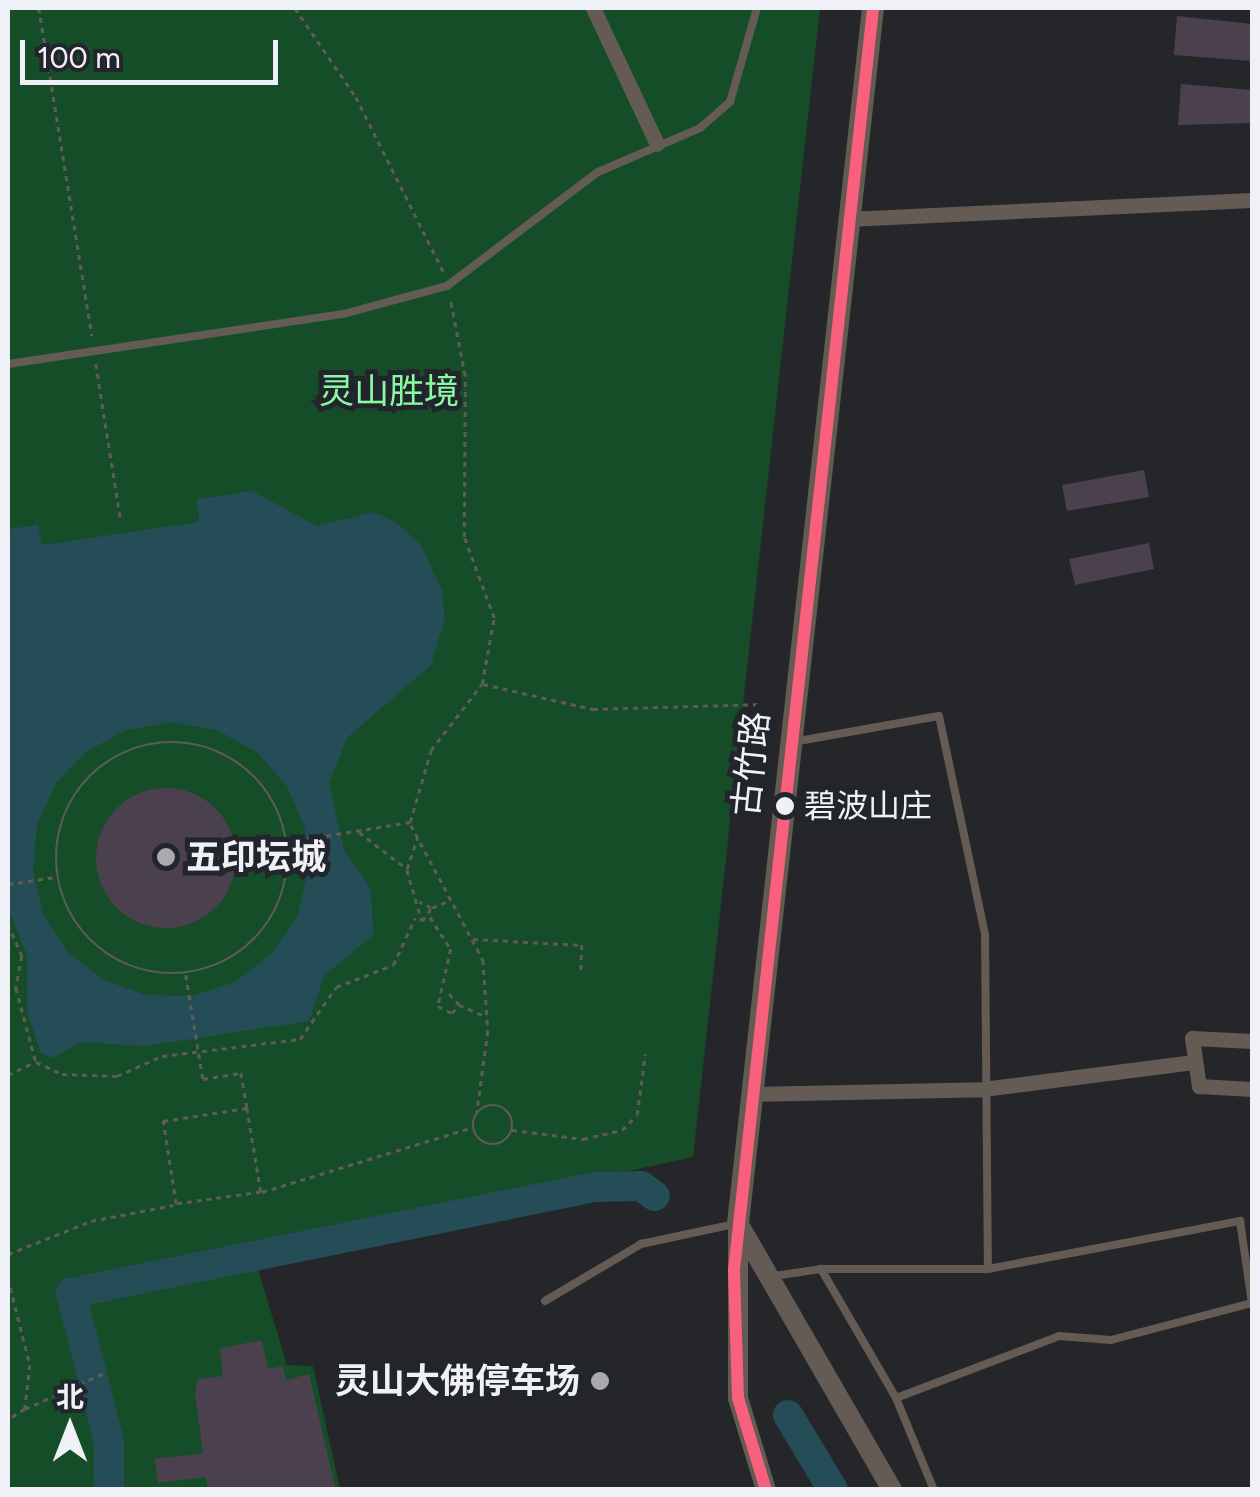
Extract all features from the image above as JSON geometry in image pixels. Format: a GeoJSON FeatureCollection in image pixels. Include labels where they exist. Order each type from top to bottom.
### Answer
{"type":"FeatureCollection","features":[{"type":"Feature","properties":{"kind":"main road","name":"古竹路"},"geometry":{"type":"LineString","coordinates":[[738,1224],[872,8]]}},
{"type":"Feature","properties":{"kind":"street"},"geometry":{"type":"LineString","coordinates":[[593,8],[657,144]]}},
{"type":"Feature","properties":{"kind":"street"},"geometry":{"type":"LineString","coordinates":[[848,219],[1252,200]]}},
{"type":"Feature","properties":{"kind":"street"},"geometry":{"type":"LineString","coordinates":[[1252,1041],[1192,1038],[1200,1086],[1252,1089]]}},
{"type":"Feature","properties":{"kind":"street"},"geometry":{"type":"LineString","coordinates":[[752,1094],[983,1089],[1195,1062]]}},
{"type":"Feature","properties":{"kind":"street"},"geometry":{"type":"LineString","coordinates":[[738,1224],[774,1276],[892,1490]]}},
{"type":"Feature","properties":{"kind":"street"},"geometry":{"type":"LineString","coordinates":[[738,1224],[738,1398],[766,1490]]}},
{"type":"Feature","properties":{"kind":"lane"},"geometry":{"type":"LineString","coordinates":[[8,364],[343,314],[447,286],[598,172],[700,128],[730,102],[757,8]]}},
{"type":"Feature","properties":{"kind":"lane"},"geometry":{"type":"LineString","coordinates":[[788,743],[939,716],[985,934],[983,1089],[988,1269]]}},
{"type":"Feature","properties":{"kind":"lane"},"geometry":{"type":"LineString","coordinates":[[774,1276],[821,1269],[988,1269],[1240,1220],[1252,1303],[1111,1340],[1059,1336],[896,1398]]}},
{"type":"Feature","properties":{"kind":"lane"},"geometry":{"type":"LineString","coordinates":[[545,1301],[641,1244],[738,1224]]}},
{"type":"Feature","properties":{"kind":"lane"},"geometry":{"type":"LineString","coordinates":[[821,1269],[896,1398],[934,1490]]}},
{"type":"Feature","properties":{"kind":"path"},"geometry":{"type":"LineString","coordinates":[[39,8],[121,520]]}},
{"type":"Feature","properties":{"kind":"path"},"geometry":{"type":"LineString","coordinates":[[295,8],[356,97],[447,286],[465,376],[464,537],[494,618],[482,684],[431,750],[410,822],[473,939],[488,1018],[473,1128]]}},
{"type":"Feature","properties":{"kind":"path"},"geometry":{"type":"LineString","coordinates":[[482,684],[593,709],[762,704]]}},
{"type":"Feature","properties":{"kind":"path"},"geometry":{"type":"LineString","coordinates":[[167,742],[246,769],[279,814],[287,842],[282,892],[256,938],[186,973],[112,958],[75,924],[57,877],[61,822],[91,774],[167,742]]}},
{"type":"Feature","properties":{"kind":"path"},"geometry":{"type":"LineString","coordinates":[[287,842],[410,822]]}},
{"type":"Feature","properties":{"kind":"path"},"geometry":{"type":"LineString","coordinates":[[8,1075],[36,1062],[62,1074],[117,1076],[198,1050],[300,1038],[336,987],[393,964],[414,918],[418,902],[407,869],[359,832]]}},
{"type":"Feature","properties":{"kind":"path"},"geometry":{"type":"LineString","coordinates":[[407,869],[418,836]]}},
{"type":"Feature","properties":{"kind":"path"},"geometry":{"type":"LineString","coordinates":[[8,884],[57,877]]}},
{"type":"Feature","properties":{"kind":"path"},"geometry":{"type":"LineString","coordinates":[[418,902],[431,908],[450,900]]}},
{"type":"Feature","properties":{"kind":"path"},"geometry":{"type":"LineString","coordinates":[[431,908],[430,917],[452,949],[443,1013],[458,1005]]}},
{"type":"Feature","properties":{"kind":"path"},"geometry":{"type":"LineString","coordinates":[[414,918],[430,917]]}},
{"type":"Feature","properties":{"kind":"path"},"geometry":{"type":"LineString","coordinates":[[8,924],[22,956],[16,988],[36,1062]]}},
{"type":"Feature","properties":{"kind":"path"},"geometry":{"type":"LineString","coordinates":[[473,939],[582,945],[581,973]]}},
{"type":"Feature","properties":{"kind":"path"},"geometry":{"type":"LineString","coordinates":[[186,973],[203,1079],[241,1074],[261,1192]]}},
{"type":"Feature","properties":{"kind":"path"},"geometry":{"type":"LineString","coordinates":[[448,993],[458,1005],[488,1018]]}},
{"type":"Feature","properties":{"kind":"path"},"geometry":{"type":"LineString","coordinates":[[473,1128],[492,1144],[512,1130],[583,1139],[622,1130],[637,1115],[646,1056]]}},
{"type":"Feature","properties":{"kind":"path"},"geometry":{"type":"LineString","coordinates":[[477,1113],[501,1107],[512,1130]]}},
{"type":"Feature","properties":{"kind":"path"},"geometry":{"type":"LineString","coordinates":[[176,1204],[163,1121],[247,1108]]}},
{"type":"Feature","properties":{"kind":"path"},"geometry":{"type":"LineString","coordinates":[[8,1254],[90,1222],[261,1192],[473,1128]]}},
{"type":"Feature","properties":{"kind":"path"},"geometry":{"type":"LineString","coordinates":[[8,1278],[25,1328],[25,1409]]}},
{"type":"Feature","properties":{"kind":"path"},"geometry":{"type":"LineString","coordinates":[[8,1420],[104,1373]]}},
{"type":"Feature","properties":{"kind":"green space","name":"灵山胜境"},"geometry":{"type":"Polygon","coordinates":[[[8,8],[820,8],[693,1157],[253,1253],[287,1365],[313,1366],[340,1489],[8,1490],[8,8]]]}},
{"type":"Feature","properties":{"kind":"water"},"geometry":{"type":"Polygon","coordinates":[[[252,491],[317,526],[374,512],[394,521],[420,544],[442,590],[445,618],[431,665],[347,738],[329,782],[344,850],[370,888],[374,934],[324,976],[309,1021],[145,1046],[80,1042],[53,1058],[41,1053],[27,1011],[27,955],[8,908],[8,529],[38,525],[42,545],[199,522],[197,499],[252,491]],[[172,722],[127,730],[87,751],[56,783],[37,825],[33,870],[43,914],[68,952],[104,980],[146,995],[192,996],[235,982],[271,954],[297,917],[308,873],[305,828],[287,786],[257,752],[217,730],[172,722]]]}},
{"type":"Feature","properties":{"kind":"building"},"geometry":{"type":"Polygon","coordinates":[[[1177,16],[1252,24],[1252,61],[1174,55],[1177,16]]]}},
{"type":"Feature","properties":{"kind":"building"},"geometry":{"type":"Polygon","coordinates":[[[1181,84],[1252,90],[1252,123],[1178,125],[1181,84]]]}},
{"type":"Feature","properties":{"kind":"building"},"geometry":{"type":"Polygon","coordinates":[[[1144,470],[1149,497],[1067,511],[1062,485],[1144,470]]]}},
{"type":"Feature","properties":{"kind":"building"},"geometry":{"type":"Polygon","coordinates":[[[1149,543],[1154,569],[1075,585],[1069,559],[1149,543]]]}},
{"type":"Feature","properties":{"kind":"building","name":"五印坛城"},"geometry":{"type":"Polygon","coordinates":[[[166,788],[193,793],[215,809],[231,831],[236,858],[231,885],[215,907],[193,923],[166,928],[139,923],[117,907],[101,885],[96,858],[101,831],[117,809],[139,793],[166,788]]]}},
{"type":"Feature","properties":{"kind":"building"},"geometry":{"type":"Polygon","coordinates":[[[262,1340],[268,1369],[283,1366],[286,1380],[309,1374],[336,1490],[208,1490],[206,1477],[158,1483],[155,1459],[203,1453],[195,1394],[198,1379],[223,1376],[220,1348],[262,1340]]]}},
{"type":"Feature","properties":{"kind":"waterway"},"geometry":{"type":"LineString","coordinates":[[109,1490],[109,1442],[71,1293],[595,1187],[641,1186],[655,1196]]}},
{"type":"Feature","properties":{"kind":"waterway"},"geometry":{"type":"LineString","coordinates":[[788,1415],[833,1490]]}},
{"type":"Feature","properties":{"kind":"transit line"},"geometry":{"type":"LineString","coordinates":[[766,1490],[738,1398],[734,1270],[873,8]]}},
{"type":"Feature","properties":{"kind":"place","name":"碧波山庄"},"geometry":{"type":"Point","coordinates":[785,806]}},
{"type":"Feature","properties":{"kind":"place","name":"五印坛城"},"geometry":{"type":"Point","coordinates":[166,857]}},
{"type":"Feature","properties":{"kind":"place","name":"灵山大佛停车场"},"geometry":{"type":"Point","coordinates":[600,1381]}}]}
